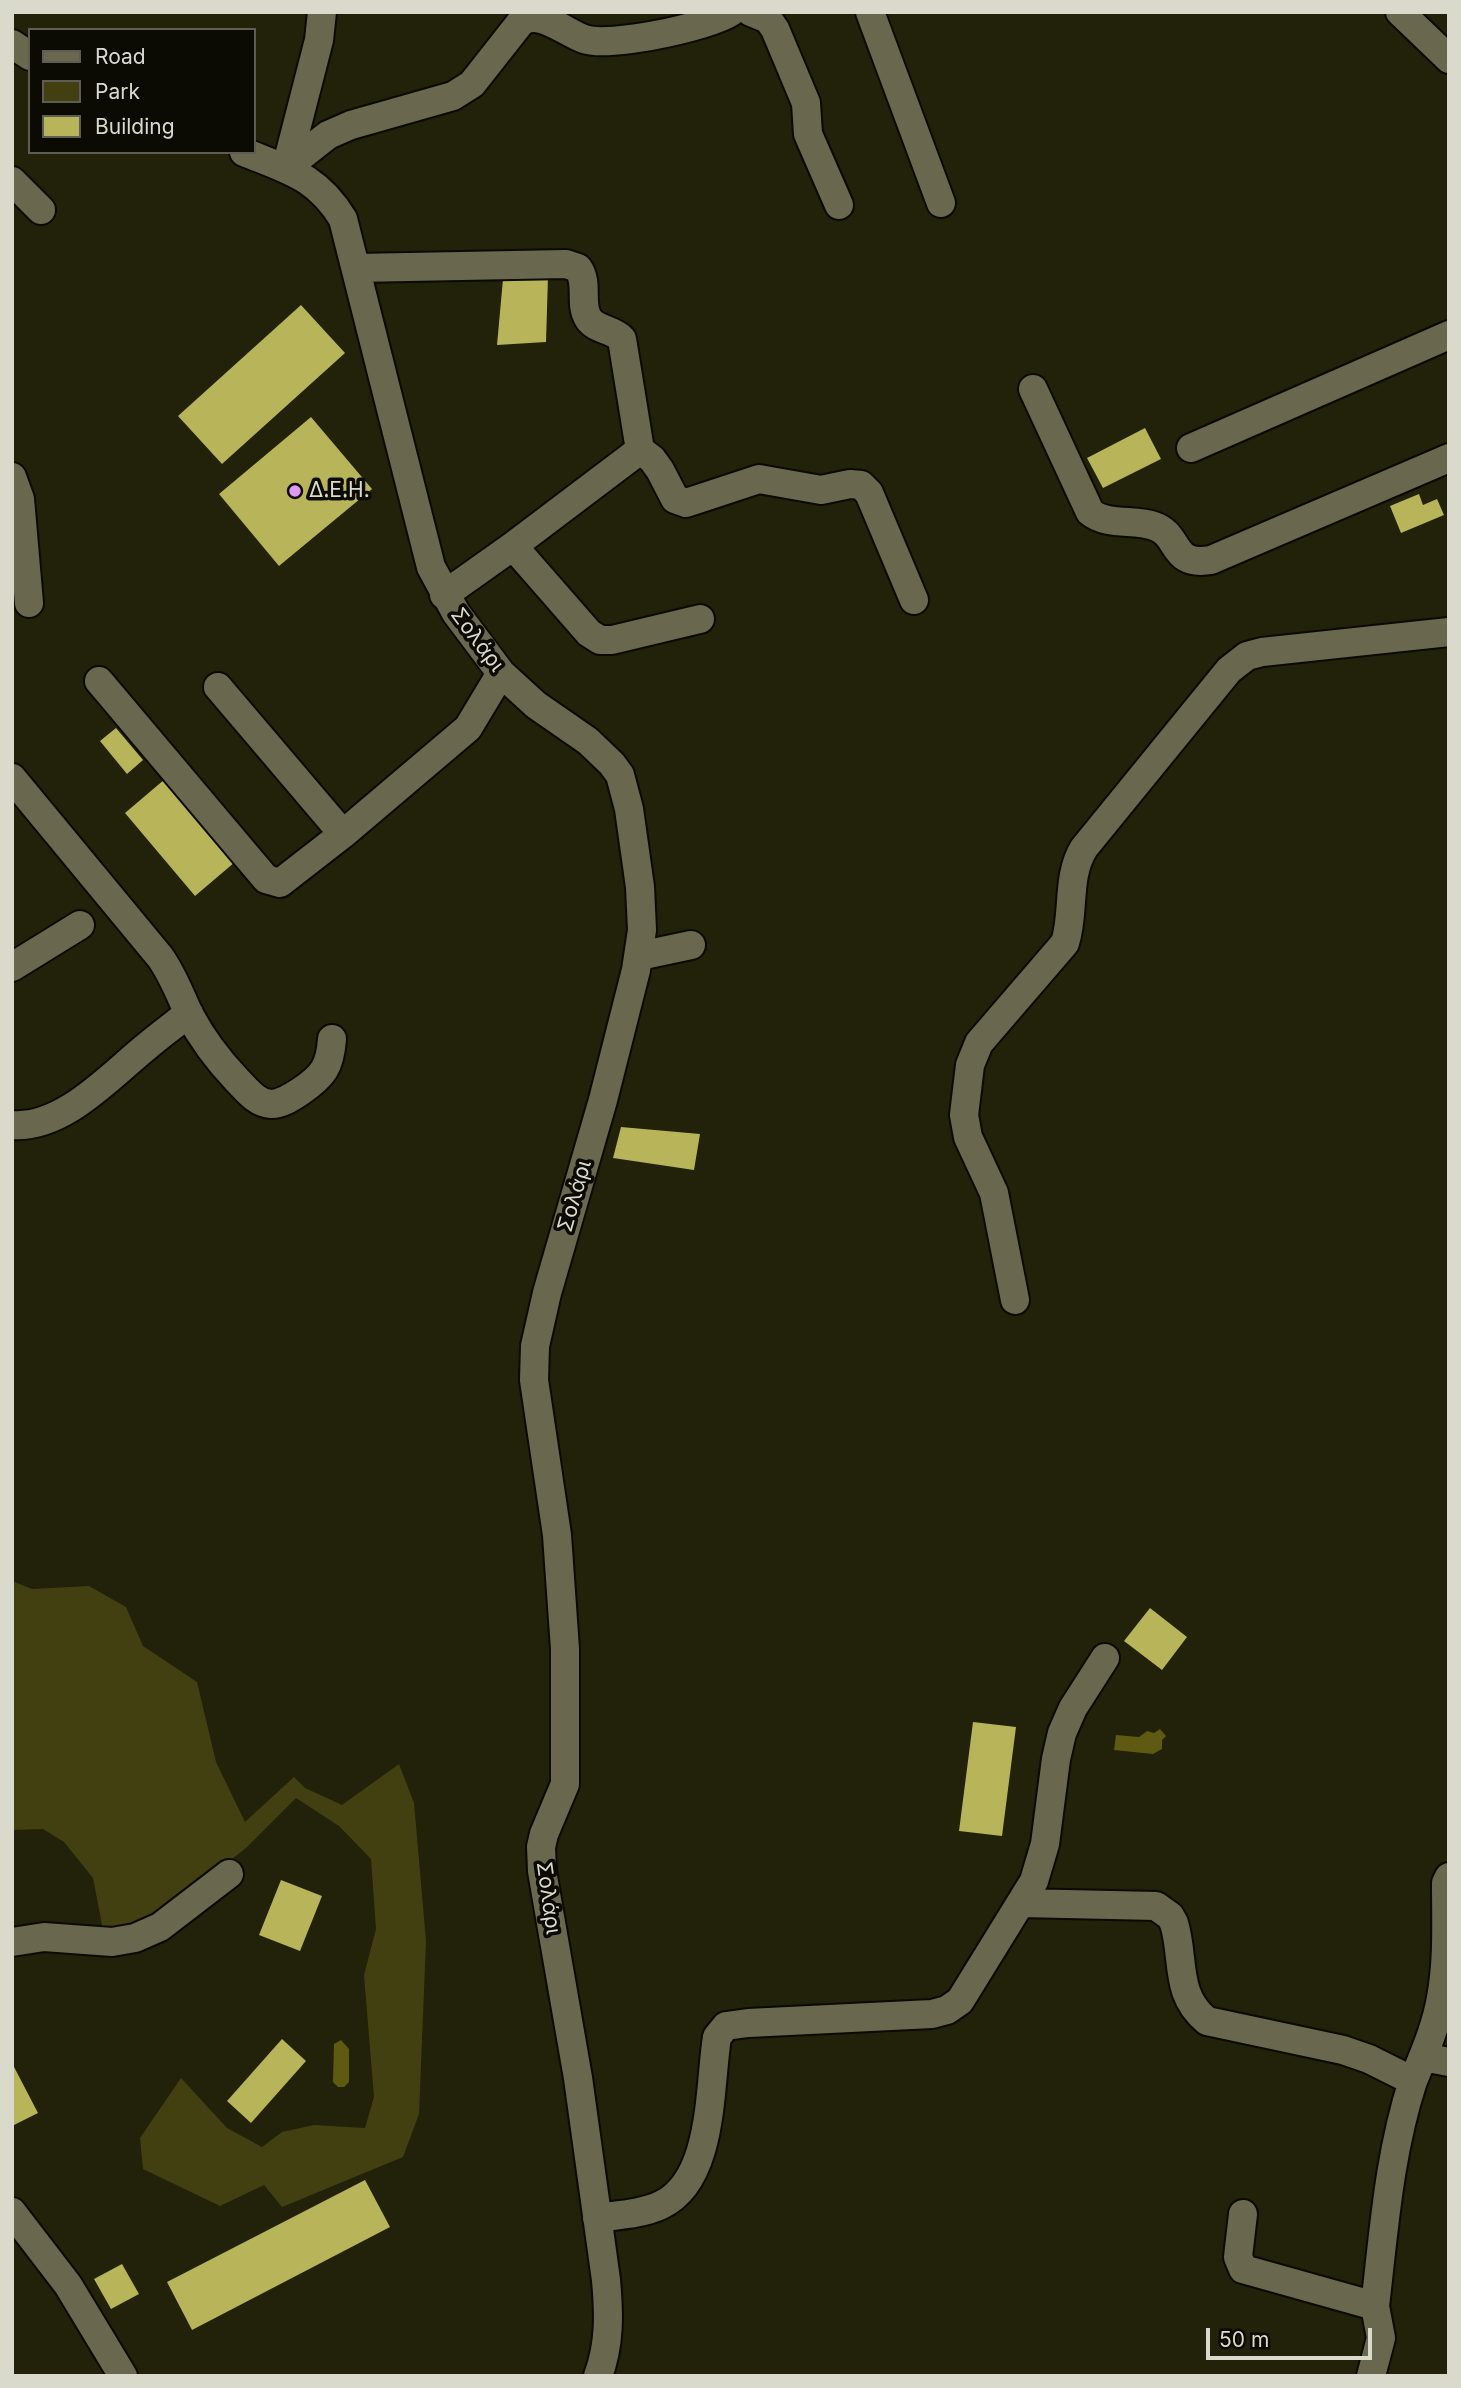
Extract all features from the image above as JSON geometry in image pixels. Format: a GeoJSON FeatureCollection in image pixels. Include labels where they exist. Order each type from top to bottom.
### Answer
{"type":"FeatureCollection","features":[{"type":"Feature","properties":{"kind":"street"},"geometry":{"type":"LineString","coordinates":[[286,168],[319,40],[322,12]]}},
{"type":"Feature","properties":{"kind":"street"},"geometry":{"type":"LineString","coordinates":[[286,168],[328,135],[351,125],[453,96],[472,84],[520,23],[529,18],[540,19],[586,40],[601,41],[641,37],[702,25],[731,12]]}},
{"type":"Feature","properties":{"kind":"street"},"geometry":{"type":"LineString","coordinates":[[751,12],[768,19],[775,29],[806,103],[808,134],[839,205]]}},
{"type":"Feature","properties":{"kind":"street"},"geometry":{"type":"LineString","coordinates":[[870,12],[942,203]]}},
{"type":"Feature","properties":{"kind":"street"},"geometry":{"type":"LineString","coordinates":[[1400,12],[1449,59]]}},
{"type":"Feature","properties":{"kind":"street"},"geometry":{"type":"LineString","coordinates":[[12,44],[28,55]]}},
{"type":"Feature","properties":{"kind":"street","name":"Σολάρι"},"geometry":{"type":"LineString","coordinates":[[249,154],[286,168],[312,182],[332,200],[343,219],[431,567],[444,595],[501,673],[536,705],[588,741],[612,764],[620,775],[629,809],[640,887],[642,930],[639,956],[603,1100],[547,1293],[535,1346],[534,1380],[561,1570],[566,1695],[565,1784],[544,1834],[541,1847],[542,1871],[579,2078],[609,2318],[607,2348],[598,2376]]}},
{"type":"Feature","properties":{"kind":"street"},"geometry":{"type":"LineString","coordinates":[[12,181],[41,210]]}},
{"type":"Feature","properties":{"kind":"street"},"geometry":{"type":"LineString","coordinates":[[356,268],[566,264],[578,268],[583,279],[589,320],[597,326],[616,332],[622,339],[640,450],[652,458],[675,499],[686,503],[759,479],[821,490],[849,484],[861,485],[869,493],[914,600]]}},
{"type":"Feature","properties":{"kind":"street"},"geometry":{"type":"LineString","coordinates":[[1191,448],[1449,335]]}},
{"type":"Feature","properties":{"kind":"street"},"geometry":{"type":"LineString","coordinates":[[1033,389],[1090,512],[1100,518],[1155,526],[1193,562],[1211,560],[1449,458]]}},
{"type":"Feature","properties":{"kind":"street"},"geometry":{"type":"LineString","coordinates":[[444,595],[640,450]]}},
{"type":"Feature","properties":{"kind":"street"},"geometry":{"type":"LineString","coordinates":[[12,477],[20,499],[29,603]]}},
{"type":"Feature","properties":{"kind":"street"},"geometry":{"type":"LineString","coordinates":[[513,546],[589,632],[600,639],[612,640],[700,619]]}},
{"type":"Feature","properties":{"kind":"street"},"geometry":{"type":"LineString","coordinates":[[1014,1300],[994,1193],[968,1137],[964,1115],[970,1065],[979,1043],[1065,943],[1069,930],[1073,870],[1084,848],[1228,670],[1240,660],[1262,652],[1449,632]]}},
{"type":"Feature","properties":{"kind":"street"},"geometry":{"type":"LineString","coordinates":[[99,681],[266,879],[280,883],[344,834],[468,728],[501,673]]}},
{"type":"Feature","properties":{"kind":"street"},"geometry":{"type":"LineString","coordinates":[[218,687],[344,834]]}},
{"type":"Feature","properties":{"kind":"street"},"geometry":{"type":"LineString","coordinates":[[12,778],[160,957],[171,972],[189,1013],[213,1054],[251,1095],[263,1102],[277,1103],[313,1082],[328,1065],[332,1039]]}},
{"type":"Feature","properties":{"kind":"street"},"geometry":{"type":"LineString","coordinates":[[12,967],[80,925]]}},
{"type":"Feature","properties":{"kind":"street"},"geometry":{"type":"LineString","coordinates":[[639,956],[691,946]]}},
{"type":"Feature","properties":{"kind":"street"},"geometry":{"type":"LineString","coordinates":[[12,1125],[34,1124],[63,1111],[101,1086],[189,1013]]}},
{"type":"Feature","properties":{"kind":"street"},"geometry":{"type":"LineString","coordinates":[[597,2218],[662,2204],[675,2196],[689,2180],[705,2136],[717,2037],[726,2026],[932,2014],[947,2010],[960,2001],[1021,1903],[1040,1865],[1062,1734],[1073,1708],[1105,1658]]}},
{"type":"Feature","properties":{"kind":"street"},"geometry":{"type":"LineString","coordinates":[[12,1942],[44,1937],[112,1942],[135,1938],[160,1927],[229,1874]]}},
{"type":"Feature","properties":{"kind":"street"},"geometry":{"type":"LineString","coordinates":[[1371,2376],[1381,2338],[1375,2305],[1391,2174],[1400,2120],[1428,2067],[1445,1964],[1446,1883],[1449,1877]]}},
{"type":"Feature","properties":{"kind":"street"},"geometry":{"type":"LineString","coordinates":[[1021,1903],[1156,1906],[1170,1916],[1174,1923],[1188,2001],[1206,2021],[1343,2050],[1369,2059],[1428,2067]]}},
{"type":"Feature","properties":{"kind":"street"},"geometry":{"type":"LineString","coordinates":[[12,2212],[68,2285],[116,2374]]}},
{"type":"Feature","properties":{"kind":"street"},"geometry":{"type":"LineString","coordinates":[[1242,2214],[1238,2257],[1243,2269],[1375,2305]]}},
{"type":"Feature","properties":{"kind":"green space"},"geometry":{"type":"Polygon","coordinates":[[[12,1581],[32,1589],[89,1586],[126,1607],[143,1646],[197,1682],[216,1762],[245,1822],[294,1777],[305,1788],[342,1805],[399,1764],[414,1803],[426,1941],[419,2114],[403,2157],[282,2207],[264,2185],[220,2206],[143,2169],[140,2138],[181,2078],[227,2128],[262,2147],[282,2132],[314,2125],[365,2128],[374,2097],[364,1975],[376,1929],[371,1859],[339,1826],[296,1798],[246,1848],[172,1906],[134,1928],[103,1930],[93,1878],[64,1842],[43,1829],[12,1830],[12,1581]]]}},
{"type":"Feature","properties":{"kind":"shaded area"},"geometry":{"type":"Polygon","coordinates":[[[1160,1729],[1166,1736],[1162,1740],[1162,1749],[1153,1754],[1114,1750],[1116,1735],[1139,1737],[1147,1731],[1154,1733],[1160,1729]]]}},
{"type":"Feature","properties":{"kind":"shaded area"},"geometry":{"type":"Polygon","coordinates":[[[341,2040],[349,2049],[349,2082],[344,2087],[338,2087],[333,2082],[334,2044],[341,2040]]]}},
{"type":"Feature","properties":{"kind":"building"},"geometry":{"type":"Polygon","coordinates":[[[548,277],[546,342],[497,345],[503,279],[548,277]]]}},
{"type":"Feature","properties":{"kind":"building"},"geometry":{"type":"Polygon","coordinates":[[[301,305],[345,353],[222,464],[178,416],[301,305]]]}},
{"type":"Feature","properties":{"kind":"building","name":"Δ.Ε.Η."},"geometry":{"type":"Polygon","coordinates":[[[311,417],[372,489],[279,566],[219,494],[311,417]]]}},
{"type":"Feature","properties":{"kind":"building"},"geometry":{"type":"Polygon","coordinates":[[[1145,428],[1161,459],[1103,488],[1087,458],[1145,428]]]}},
{"type":"Feature","properties":{"kind":"building"},"geometry":{"type":"Polygon","coordinates":[[[1419,494],[1423,505],[1437,499],[1444,515],[1401,533],[1390,506],[1419,494]]]}},
{"type":"Feature","properties":{"kind":"building"},"geometry":{"type":"Polygon","coordinates":[[[116,728],[143,760],[127,774],[100,741],[116,728]]]}},
{"type":"Feature","properties":{"kind":"building"},"geometry":{"type":"Polygon","coordinates":[[[165,779],[235,862],[195,896],[125,813],[165,779]]]}},
{"type":"Feature","properties":{"kind":"building"},"geometry":{"type":"Polygon","coordinates":[[[621,1127],[700,1134],[694,1170],[613,1158],[621,1127]]]}},
{"type":"Feature","properties":{"kind":"building"},"geometry":{"type":"Polygon","coordinates":[[[1150,1608],[1187,1637],[1162,1670],[1124,1641],[1150,1608]]]}},
{"type":"Feature","properties":{"kind":"building"},"geometry":{"type":"Polygon","coordinates":[[[973,1722],[1016,1727],[1002,1836],[959,1831],[973,1722]]]}},
{"type":"Feature","properties":{"kind":"building"},"geometry":{"type":"Polygon","coordinates":[[[281,1880],[322,1896],[300,1951],[259,1935],[281,1880]]]}},
{"type":"Feature","properties":{"kind":"building"},"geometry":{"type":"Polygon","coordinates":[[[282,2039],[306,2061],[251,2123],[227,2101],[282,2039]]]}},
{"type":"Feature","properties":{"kind":"building"},"geometry":{"type":"Polygon","coordinates":[[[12,2063],[38,2113],[12,2126],[12,2063]]]}},
{"type":"Feature","properties":{"kind":"building"},"geometry":{"type":"Polygon","coordinates":[[[365,2180],[390,2227],[192,2330],[167,2282],[365,2180]]]}},
{"type":"Feature","properties":{"kind":"building"},"geometry":{"type":"Polygon","coordinates":[[[122,2264],[139,2294],[111,2309],[94,2279],[122,2264]]]}},
{"type":"Feature","properties":{"kind":"place","name":"Δ.Ε.Η."},"geometry":{"type":"Point","coordinates":[295,491]}}]}
